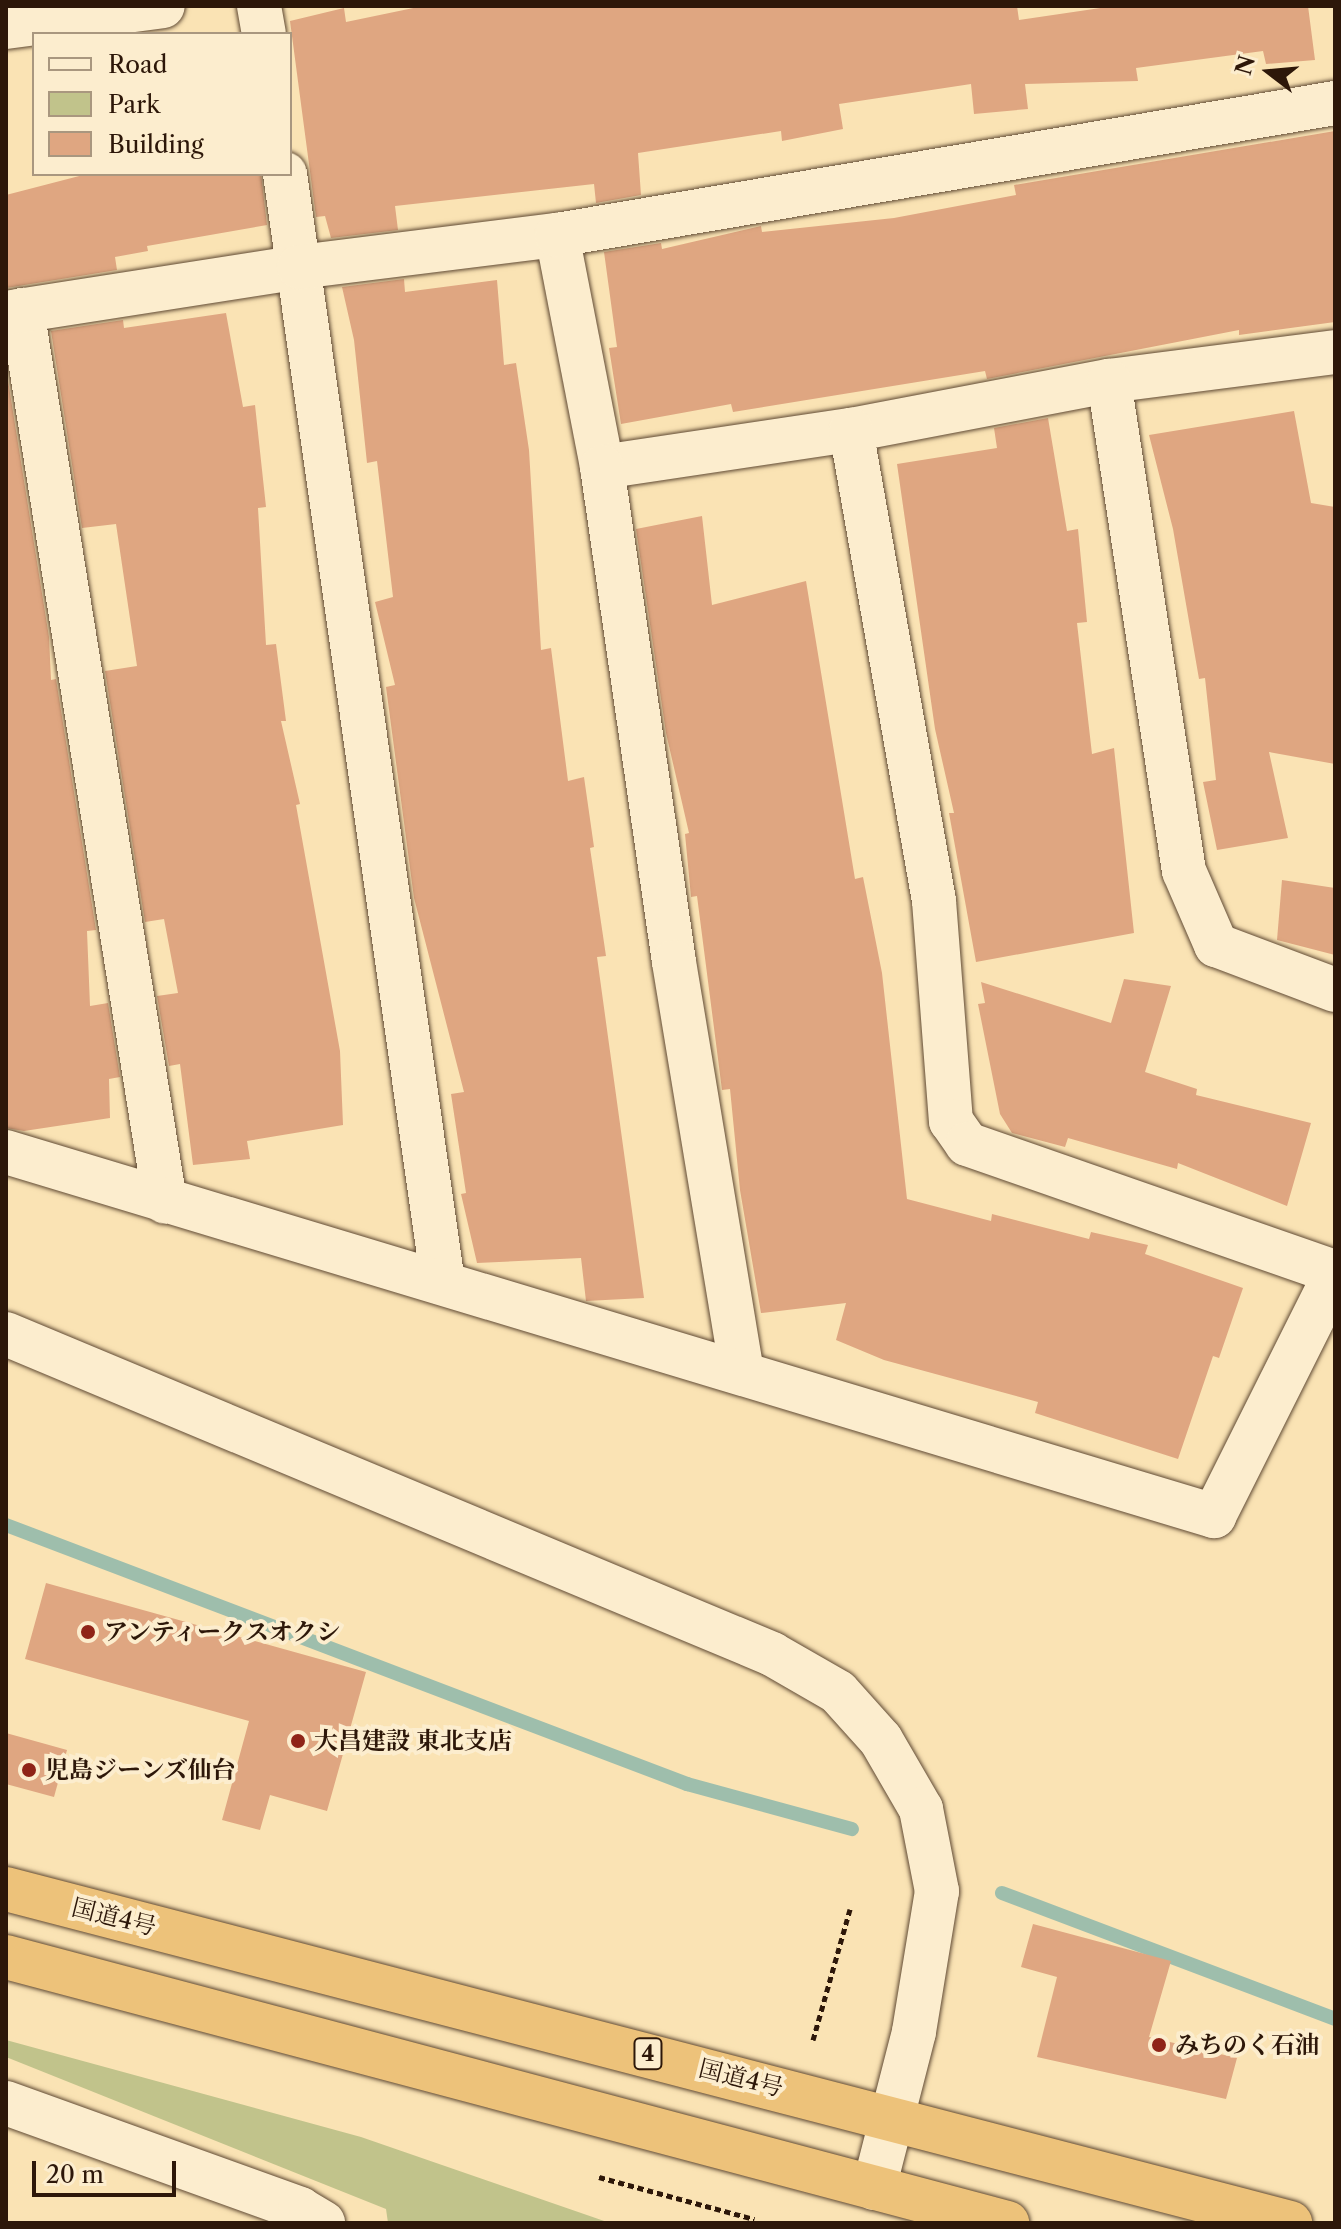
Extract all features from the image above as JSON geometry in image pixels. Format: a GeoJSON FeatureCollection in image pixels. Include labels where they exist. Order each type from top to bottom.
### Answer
{"type":"FeatureCollection","features":[{"type":"Feature","properties":{"kind":"highway","name":"国道4号"},"geometry":{"type":"LineString","coordinates":[[6,1889],[1290,2223]]}},
{"type":"Feature","properties":{"kind":"highway"},"geometry":{"type":"LineString","coordinates":[[6,1957],[1007,2223]]}},
{"type":"Feature","properties":{"kind":"street"},"geometry":{"type":"LineString","coordinates":[[6,27],[163,6]]}},
{"type":"Feature","properties":{"kind":"street"},"geometry":{"type":"LineString","coordinates":[[259,6],[264,32]]}},
{"type":"Feature","properties":{"kind":"street"},"geometry":{"type":"LineString","coordinates":[[165,1202],[14,312],[299,267],[557,235],[1335,103]]}},
{"type":"Feature","properties":{"kind":"street"},"geometry":{"type":"LineString","coordinates":[[285,176],[443,1283]]}},
{"type":"Feature","properties":{"kind":"street"},"geometry":{"type":"LineString","coordinates":[[557,235],[602,467],[674,962],[742,1371]]}},
{"type":"Feature","properties":{"kind":"street"},"geometry":{"type":"LineString","coordinates":[[602,467],[851,430],[1109,381],[1335,352]]}},
{"type":"Feature","properties":{"kind":"street"},"geometry":{"type":"LineString","coordinates":[[1109,381],[1184,871],[1216,945],[1335,990]]}},
{"type":"Feature","properties":{"kind":"street"},"geometry":{"type":"LineString","coordinates":[[6,1152],[165,1202],[742,1371],[1214,1516],[1335,1273],[967,1144],[951,1121],[934,901],[851,430]]}},
{"type":"Feature","properties":{"kind":"street"},"geometry":{"type":"LineString","coordinates":[[6,1334],[772,1654],[838,1692],[881,1740],[921,1809],[937,1891],[914,2032],[874,2188]]}},
{"type":"Feature","properties":{"kind":"street"},"geometry":{"type":"LineString","coordinates":[[6,2103],[300,2209],[323,2223]]}},
{"type":"Feature","properties":{"kind":"path"},"geometry":{"type":"LineString","coordinates":[[813,2040],[850,1909]]}},
{"type":"Feature","properties":{"kind":"path"},"geometry":{"type":"LineString","coordinates":[[599,2177],[754,2219]]}},
{"type":"Feature","properties":{"kind":"green space"},"geometry":{"type":"Polygon","coordinates":[[[6,2040],[361,2137],[610,2223],[388,2223],[386,2209],[6,2057],[6,2040]]]}},
{"type":"Feature","properties":{"kind":"building"},"geometry":{"type":"Polygon","coordinates":[[[423,6],[1017,6],[1019,20],[1114,6],[1308,6],[1315,60],[1266,64],[1263,51],[1136,68],[1138,81],[1025,84],[1028,109],[974,114],[971,84],[839,104],[843,129],[782,141],[781,131],[638,153],[641,195],[596,203],[594,184],[395,206],[398,230],[331,238],[325,216],[316,217],[290,21],[344,8],[346,22],[423,6]]]}},
{"type":"Feature","properties":{"kind":"building"},"geometry":{"type":"Polygon","coordinates":[[[1335,131],[1335,322],[1239,335],[1239,330],[987,379],[985,371],[733,412],[731,404],[621,424],[609,348],[617,347],[604,252],[661,243],[662,249],[761,226],[762,232],[894,218],[1016,195],[1014,185],[1335,131]]]}},
{"type":"Feature","properties":{"kind":"building"},"geometry":{"type":"Polygon","coordinates":[[[79,176],[261,176],[267,225],[147,246],[148,251],[115,257],[117,270],[6,288],[6,195],[79,176]]]}},
{"type":"Feature","properties":{"kind":"building"},"geometry":{"type":"Polygon","coordinates":[[[404,279],[405,292],[497,280],[504,365],[516,363],[529,450],[541,650],[551,648],[568,781],[584,777],[594,847],[590,848],[606,956],[597,957],[644,1298],[586,1301],[581,1258],[477,1263],[461,1194],[466,1193],[451,1094],[464,1092],[414,898],[386,687],[395,685],[375,602],[393,597],[377,461],[367,463],[354,340],[342,287],[404,279]]]}},
{"type":"Feature","properties":{"kind":"building"},"geometry":{"type":"Polygon","coordinates":[[[226,313],[243,407],[255,405],[266,507],[258,508],[266,645],[276,644],[286,721],[281,721],[300,804],[296,805],[340,1051],[343,1125],[247,1141],[250,1159],[193,1165],[180,1064],[169,1066],[157,996],[178,993],[164,919],[145,922],[105,671],[137,666],[116,524],[82,528],[51,331],[123,320],[124,328],[226,313]]]}},
{"type":"Feature","properties":{"kind":"building"},"geometry":{"type":"Polygon","coordinates":[[[6,368],[49,637],[51,680],[56,679],[96,930],[87,931],[90,1006],[108,1003],[120,1077],[109,1079],[110,1118],[24,1131],[6,1128],[6,368]]]}},
{"type":"Feature","properties":{"kind":"building"},"geometry":{"type":"Polygon","coordinates":[[[1294,411],[1311,503],[1335,507],[1335,764],[1269,752],[1288,838],[1217,850],[1203,782],[1216,780],[1205,678],[1199,679],[1173,529],[1149,435],[1294,411]]]}},
{"type":"Feature","properties":{"kind":"building"},"geometry":{"type":"Polygon","coordinates":[[[1048,418],[1067,531],[1078,529],[1087,622],[1077,623],[1092,754],[1114,748],[1134,933],[976,962],[949,813],[954,813],[935,729],[897,464],[997,448],[994,428],[1048,418]]]}},
{"type":"Feature","properties":{"kind":"building"},"geometry":{"type":"Polygon","coordinates":[[[702,516],[712,605],[806,581],[855,879],[863,877],[882,973],[907,1199],[991,1221],[992,1214],[1089,1239],[1091,1232],[1148,1245],[1145,1254],[1243,1288],[1219,1358],[1213,1356],[1178,1459],[1035,1413],[1038,1402],[884,1360],[836,1340],[846,1303],[761,1313],[740,1190],[730,1089],[722,1090],[697,896],[691,897],[685,834],[689,833],[666,733],[636,529],[702,516]]]}},
{"type":"Feature","properties":{"kind":"building"},"geometry":{"type":"Polygon","coordinates":[[[1282,880],[1335,888],[1335,955],[1277,940],[1282,880]]]}},
{"type":"Feature","properties":{"kind":"building"},"geometry":{"type":"Polygon","coordinates":[[[1124,979],[1171,986],[1145,1072],[1197,1089],[1196,1095],[1311,1123],[1287,1206],[1178,1163],[1177,1169],[1068,1138],[1065,1147],[1012,1133],[1000,1114],[978,1004],[985,1003],[981,982],[1111,1023],[1124,979]]]}},
{"type":"Feature","properties":{"kind":"building"},"geometry":{"type":"Polygon","coordinates":[[[46,1583],[366,1672],[327,1811],[270,1795],[260,1830],[222,1820],[249,1721],[25,1659],[46,1583]]]}},
{"type":"Feature","properties":{"kind":"building"},"geometry":{"type":"Polygon","coordinates":[[[6,1733],[67,1750],[54,1797],[6,1784],[6,1733]]]}},
{"type":"Feature","properties":{"kind":"building"},"geometry":{"type":"Polygon","coordinates":[[[1033,1924],[1171,1961],[1149,2037],[1237,2058],[1226,2099],[1037,2057],[1057,1977],[1021,1967],[1033,1924]]]}},
{"type":"Feature","properties":{"kind":"waterway"},"geometry":{"type":"LineString","coordinates":[[6,1525],[687,1784],[852,1829]]}},
{"type":"Feature","properties":{"kind":"waterway"},"geometry":{"type":"LineString","coordinates":[[1002,1893],[1335,2019]]}},
{"type":"Feature","properties":{"kind":"place","name":"アンティークスオクシ"},"geometry":{"type":"Point","coordinates":[88,1632]}},
{"type":"Feature","properties":{"kind":"place","name":"大昌建設 東北支店"},"geometry":{"type":"Point","coordinates":[298,1741]}},
{"type":"Feature","properties":{"kind":"place","name":"児島ジーンズ仙台"},"geometry":{"type":"Point","coordinates":[29,1770]}},
{"type":"Feature","properties":{"kind":"place","name":"みちのく石油"},"geometry":{"type":"Point","coordinates":[1159,2045]}}]}
